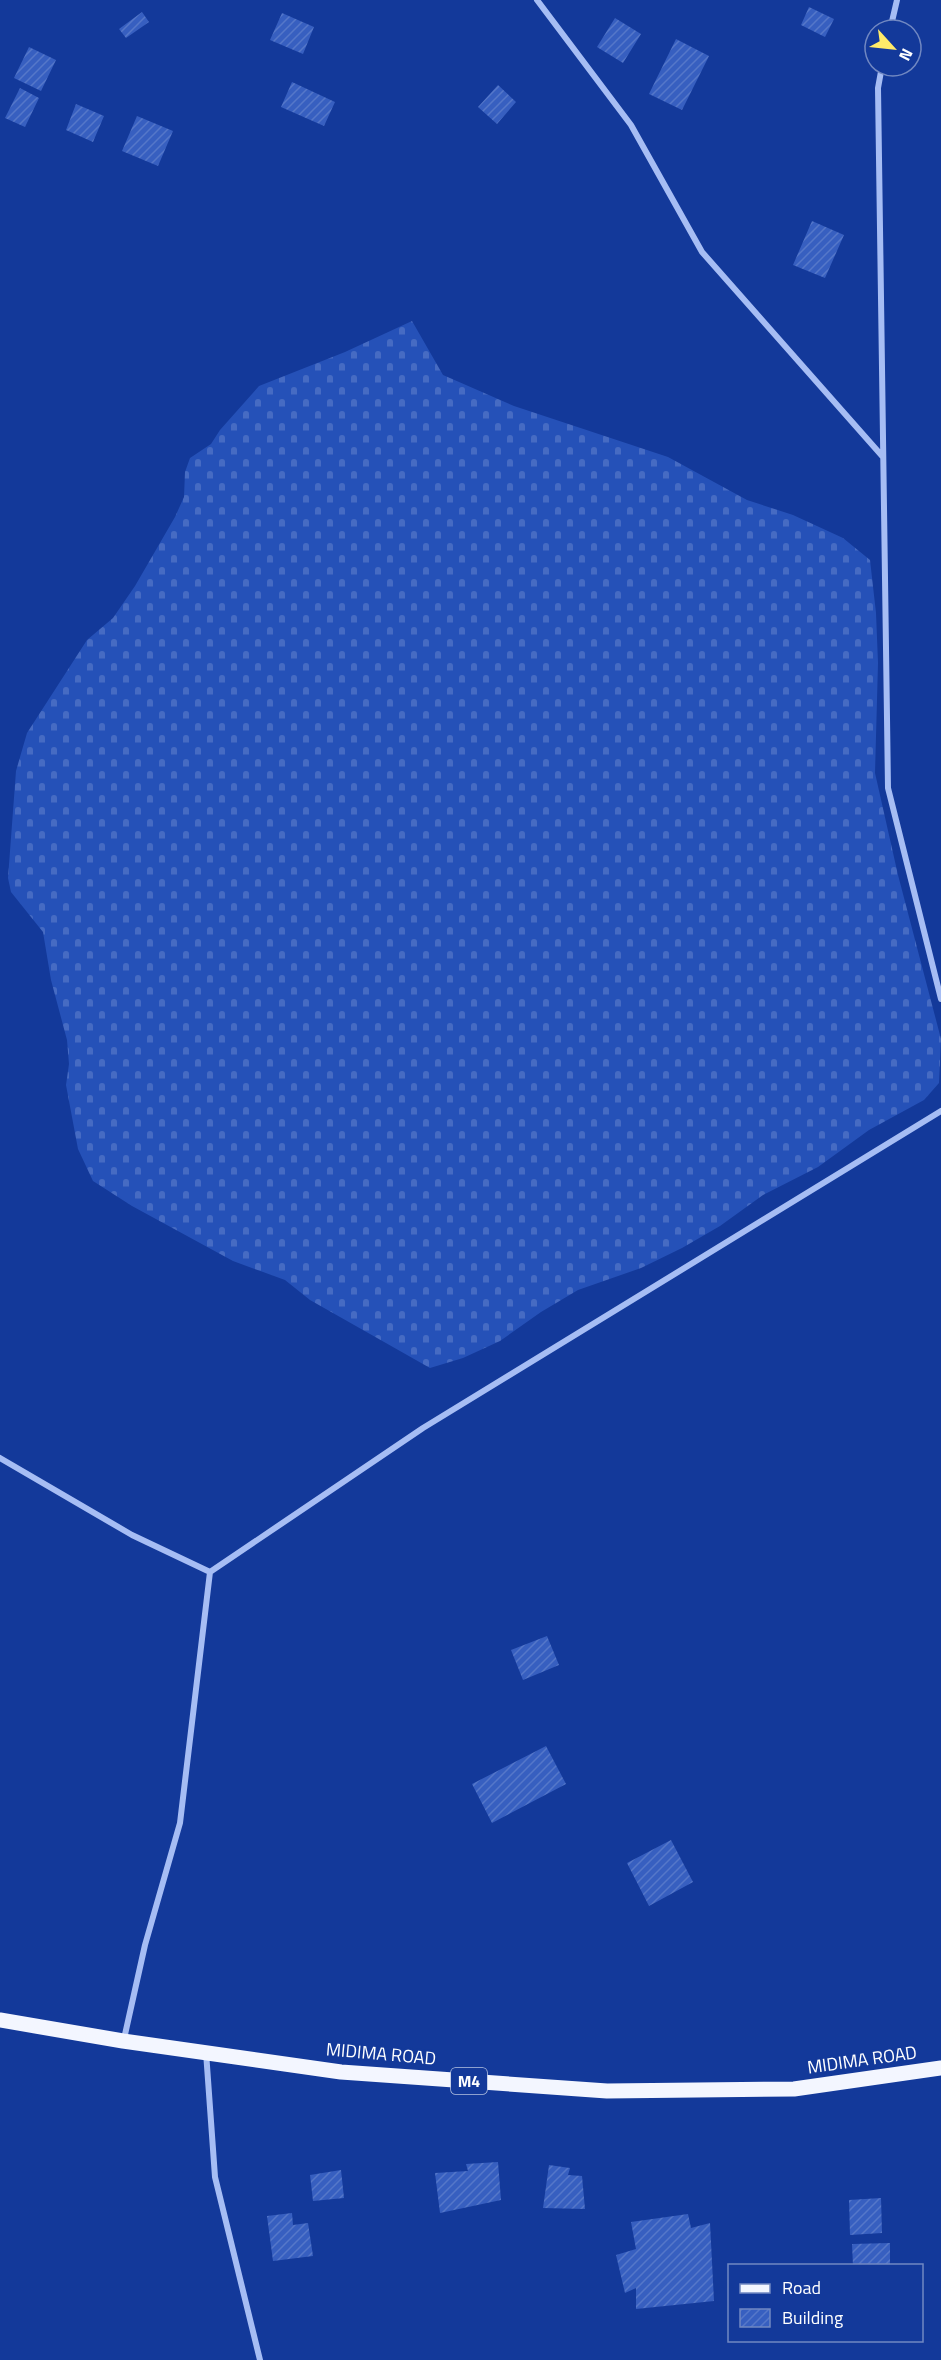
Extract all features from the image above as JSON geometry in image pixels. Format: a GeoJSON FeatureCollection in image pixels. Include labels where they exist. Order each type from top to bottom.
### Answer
{"type":"FeatureCollection","features":[{"type":"Feature","properties":{"kind":"main road","name":"MIDIMA ROAD"},"geometry":{"type":"LineString","coordinates":[[0,2020],[123,2041],[341,2072],[607,2091],[794,2089],[941,2068]]}},
{"type":"Feature","properties":{"kind":"street"},"geometry":{"type":"LineString","coordinates":[[537,0],[631,125],[702,252],[884,457]]}},
{"type":"Feature","properties":{"kind":"street"},"geometry":{"type":"LineString","coordinates":[[893,18],[897,0]]}},
{"type":"Feature","properties":{"kind":"street"},"geometry":{"type":"LineString","coordinates":[[880,78],[878,88],[888,788],[941,999]]}},
{"type":"Feature","properties":{"kind":"street"},"geometry":{"type":"LineString","coordinates":[[123,2041],[145,1945],[180,1823],[210,1572],[423,1428],[941,1111]]}},
{"type":"Feature","properties":{"kind":"street"},"geometry":{"type":"LineString","coordinates":[[0,1458],[132,1535],[210,1572]]}},
{"type":"Feature","properties":{"kind":"street"},"geometry":{"type":"LineString","coordinates":[[206,2052],[215,2177],[260,2360]]}},
{"type":"Feature","properties":{"kind":"green space"},"geometry":{"type":"Polygon","coordinates":[[[412,321],[443,375],[514,406],[668,457],[747,500],[793,515],[843,538],[870,560],[876,613],[878,663],[875,773],[898,875],[941,1039],[939,1083],[924,1100],[869,1130],[818,1167],[763,1195],[720,1226],[682,1248],[641,1268],[578,1290],[541,1312],[500,1341],[463,1358],[430,1368],[310,1300],[285,1280],[233,1261],[132,1206],[93,1181],[78,1149],[66,1085],[69,1064],[67,1040],[51,980],[43,932],[11,892],[8,878],[16,771],[27,733],[87,640],[113,618],[135,586],[184,497],[185,472],[190,458],[211,444],[220,430],[259,386],[345,352],[412,321]]]}},
{"type":"Feature","properties":{"kind":"building"},"geometry":{"type":"Polygon","coordinates":[[[809,7],[834,19],[825,37],[801,25],[809,7]]]}},
{"type":"Feature","properties":{"kind":"building"},"geometry":{"type":"Polygon","coordinates":[[[142,12],[149,22],[126,38],[119,29],[142,12]]]}},
{"type":"Feature","properties":{"kind":"building"},"geometry":{"type":"Polygon","coordinates":[[[282,13],[314,27],[303,54],[270,40],[282,13]]]}},
{"type":"Feature","properties":{"kind":"building"},"geometry":{"type":"Polygon","coordinates":[[[615,18],[641,34],[623,63],[597,47],[615,18]]]}},
{"type":"Feature","properties":{"kind":"building"},"geometry":{"type":"Polygon","coordinates":[[[676,39],[709,56],[682,110],[649,94],[676,39]]]}},
{"type":"Feature","properties":{"kind":"building"},"geometry":{"type":"Polygon","coordinates":[[[29,47],[56,60],[41,91],[14,78],[29,47]]]}},
{"type":"Feature","properties":{"kind":"building"},"geometry":{"type":"Polygon","coordinates":[[[292,82],[335,102],[324,126],[281,107],[292,82]]]}},
{"type":"Feature","properties":{"kind":"building"},"geometry":{"type":"Polygon","coordinates":[[[498,85],[516,102],[497,124],[478,107],[498,85]]]}},
{"type":"Feature","properties":{"kind":"building"},"geometry":{"type":"Polygon","coordinates":[[[20,88],[39,98],[25,127],[5,118],[20,88]]]}},
{"type":"Feature","properties":{"kind":"building"},"geometry":{"type":"Polygon","coordinates":[[[76,104],[104,116],[93,142],[66,130],[76,104]]]}},
{"type":"Feature","properties":{"kind":"building"},"geometry":{"type":"Polygon","coordinates":[[[137,116],[173,131],[158,166],[122,151],[137,116]]]}},
{"type":"Feature","properties":{"kind":"building"},"geometry":{"type":"Polygon","coordinates":[[[812,221],[844,235],[825,278],[793,265],[812,221]]]}},
{"type":"Feature","properties":{"kind":"building"},"geometry":{"type":"Polygon","coordinates":[[[547,1636],[559,1665],[523,1680],[511,1650],[547,1636]]]}},
{"type":"Feature","properties":{"kind":"building"},"geometry":{"type":"Polygon","coordinates":[[[546,1746],[566,1784],[492,1823],[472,1784],[546,1746]]]}},
{"type":"Feature","properties":{"kind":"building"},"geometry":{"type":"Polygon","coordinates":[[[671,1840],[693,1882],[649,1906],[627,1863],[671,1840]]]}},
{"type":"Feature","properties":{"kind":"building"},"geometry":{"type":"Polygon","coordinates":[[[498,2162],[501,2200],[440,2213],[435,2173],[468,2171],[466,2164],[498,2162]]]}},
{"type":"Feature","properties":{"kind":"building"},"geometry":{"type":"Polygon","coordinates":[[[549,2165],[570,2168],[568,2175],[582,2176],[585,2209],[543,2208],[549,2165]]]}},
{"type":"Feature","properties":{"kind":"building"},"geometry":{"type":"Polygon","coordinates":[[[341,2170],[344,2198],[313,2201],[310,2175],[341,2170]]]}},
{"type":"Feature","properties":{"kind":"building"},"geometry":{"type":"Polygon","coordinates":[[[881,2198],[882,2233],[850,2235],[849,2200],[881,2198]]]}},
{"type":"Feature","properties":{"kind":"building"},"geometry":{"type":"Polygon","coordinates":[[[292,2213],[293,2225],[308,2223],[313,2256],[273,2261],[267,2216],[292,2213]]]}},
{"type":"Feature","properties":{"kind":"building"},"geometry":{"type":"Polygon","coordinates":[[[688,2214],[691,2228],[710,2223],[714,2301],[636,2309],[636,2288],[625,2293],[616,2255],[636,2249],[631,2222],[688,2214]]]}},
{"type":"Feature","properties":{"kind":"building"},"geometry":{"type":"Polygon","coordinates":[[[890,2243],[890,2264],[853,2264],[852,2244],[890,2243]]]}}]}
